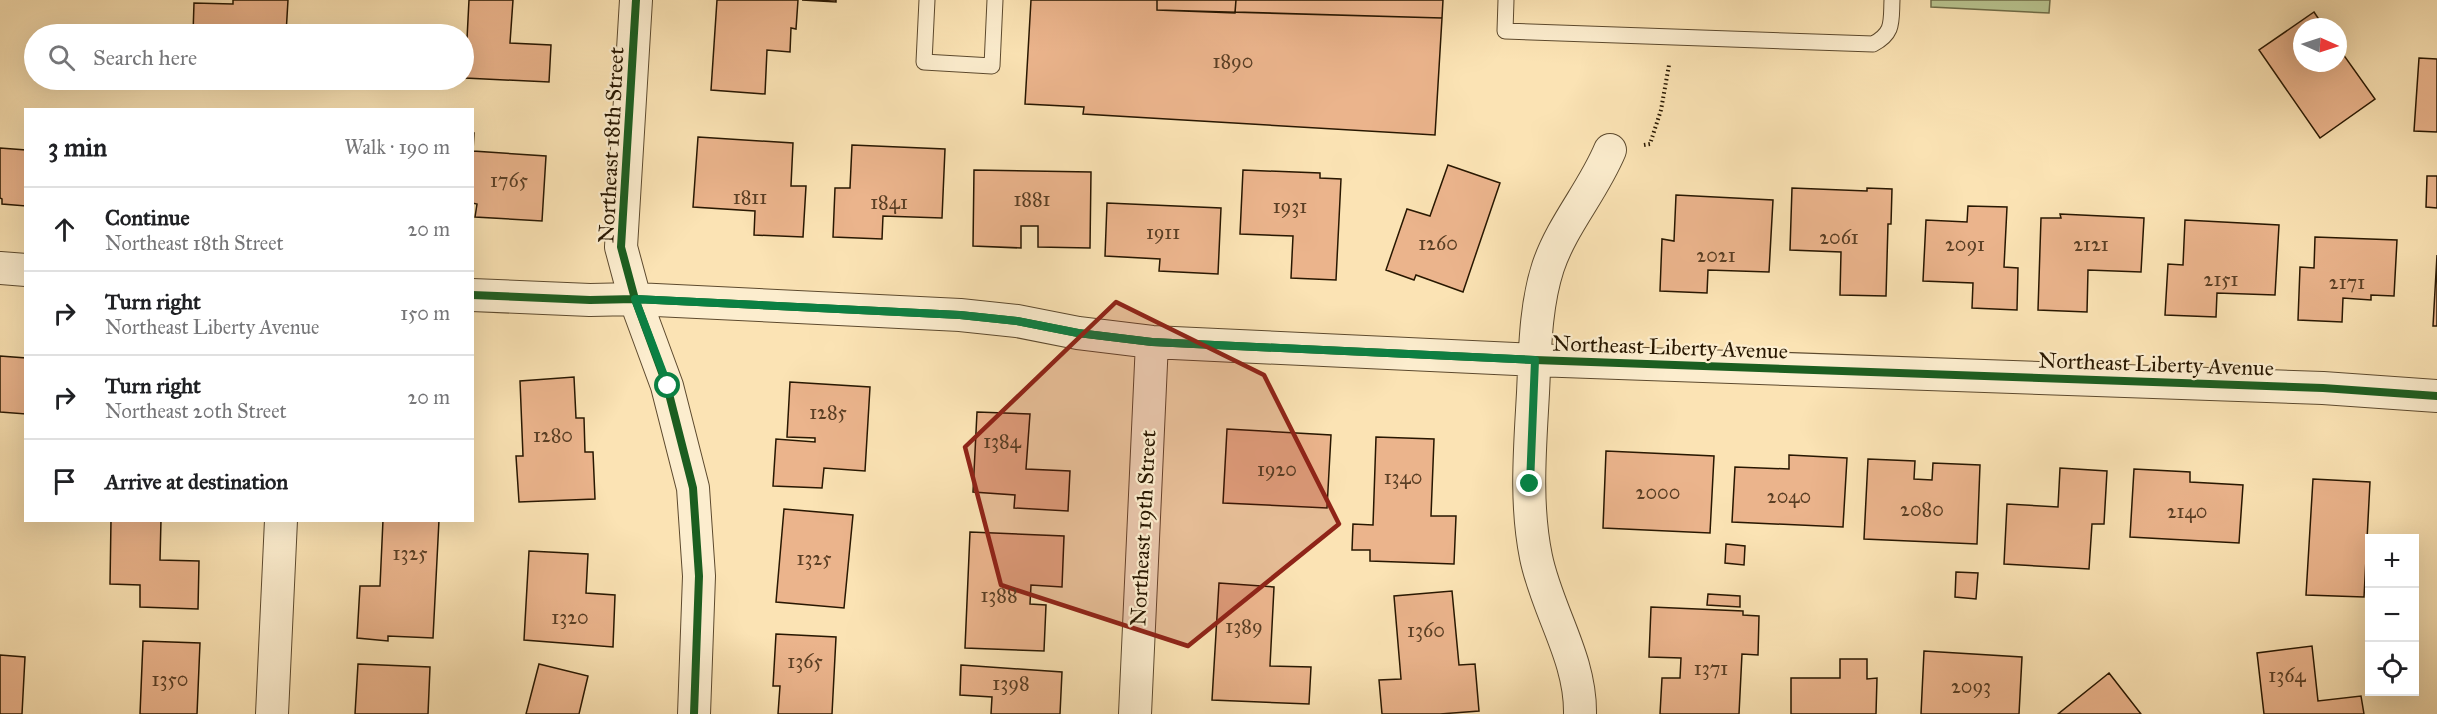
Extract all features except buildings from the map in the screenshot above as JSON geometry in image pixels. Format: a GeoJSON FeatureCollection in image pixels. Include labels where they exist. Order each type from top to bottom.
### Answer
{"type":"FeatureCollection","features":[{"type":"Feature","properties":{"kind":"street","name":"Northeast 18th Street"},"geometry":{"type":"LineString","coordinates":[[636,0],[621,247],[635,299],[668,386],[693,488],[699,576],[694,714]]}},
{"type":"Feature","properties":{"kind":"street"},"geometry":{"type":"LineString","coordinates":[[1580,714],[1575,669],[1540,578],[1530,527],[1531,432],[1540,302],[1548,267],[1559,241],[1600,175],[1610,150]]}},
{"type":"Feature","properties":{"kind":"street"},"geometry":{"type":"LineString","coordinates":[[0,268],[24,270]]}},
{"type":"Feature","properties":{"kind":"street","name":"Northeast Liberty Avenue"},"geometry":{"type":"LineString","coordinates":[[474,295],[590,300],[635,299],[960,315],[1017,321],[1078,333],[1152,342],[1535,360],[2322,388],[2437,396]]}},
{"type":"Feature","properties":{"kind":"street","name":"Northeast 19th Street"},"geometry":{"type":"LineString","coordinates":[[1135,714],[1152,342]]}},
{"type":"Feature","properties":{"kind":"street"},"geometry":{"type":"LineString","coordinates":[[272,714],[281,522]]}},
{"type":"Feature","properties":{"kind":"lane"},"geometry":{"type":"LineString","coordinates":[[927,0],[924,62],[992,66],[995,0]]}},
{"type":"Feature","properties":{"kind":"lane"},"geometry":{"type":"LineString","coordinates":[[1506,0],[1505,31],[1873,44],[1884,38],[1891,27],[1892,0]]}},
{"type":"Feature","properties":{"kind":"path"},"geometry":{"type":"LineString","coordinates":[[1610,150],[1650,144],[1661,110],[1666,74],[1678,37]]}},
{"type":"Feature","properties":{"kind":"highlighted area"},"geometry":{"type":"Polygon","coordinates":[[[1116,302],[1264,375],[1339,524],[1188,646],[1001,585],[965,447],[1116,302]]]}},
{"type":"Feature","properties":{"kind":"green space"},"geometry":{"type":"Polygon","coordinates":[[[1931,0],[2050,0],[2049,13],[1931,7],[1931,0]]]}},
{"type":"Feature","properties":{"kind":"cycle path"},"geometry":{"type":"LineString","coordinates":[[636,0],[621,247],[635,299],[667,386],[693,488],[699,576],[694,714]]}},
{"type":"Feature","properties":{"kind":"cycle path"},"geometry":{"type":"LineString","coordinates":[[474,295],[590,300],[635,299],[960,315],[1017,321],[1078,333],[1152,342],[1535,360],[2323,388],[2437,396]]}},
{"type":"Feature","properties":{"kind":"route"},"geometry":{"type":"LineString","coordinates":[[668,386],[635,299],[960,315],[1017,321],[1078,333],[1152,342],[1535,360],[1530,484]]}}]}
